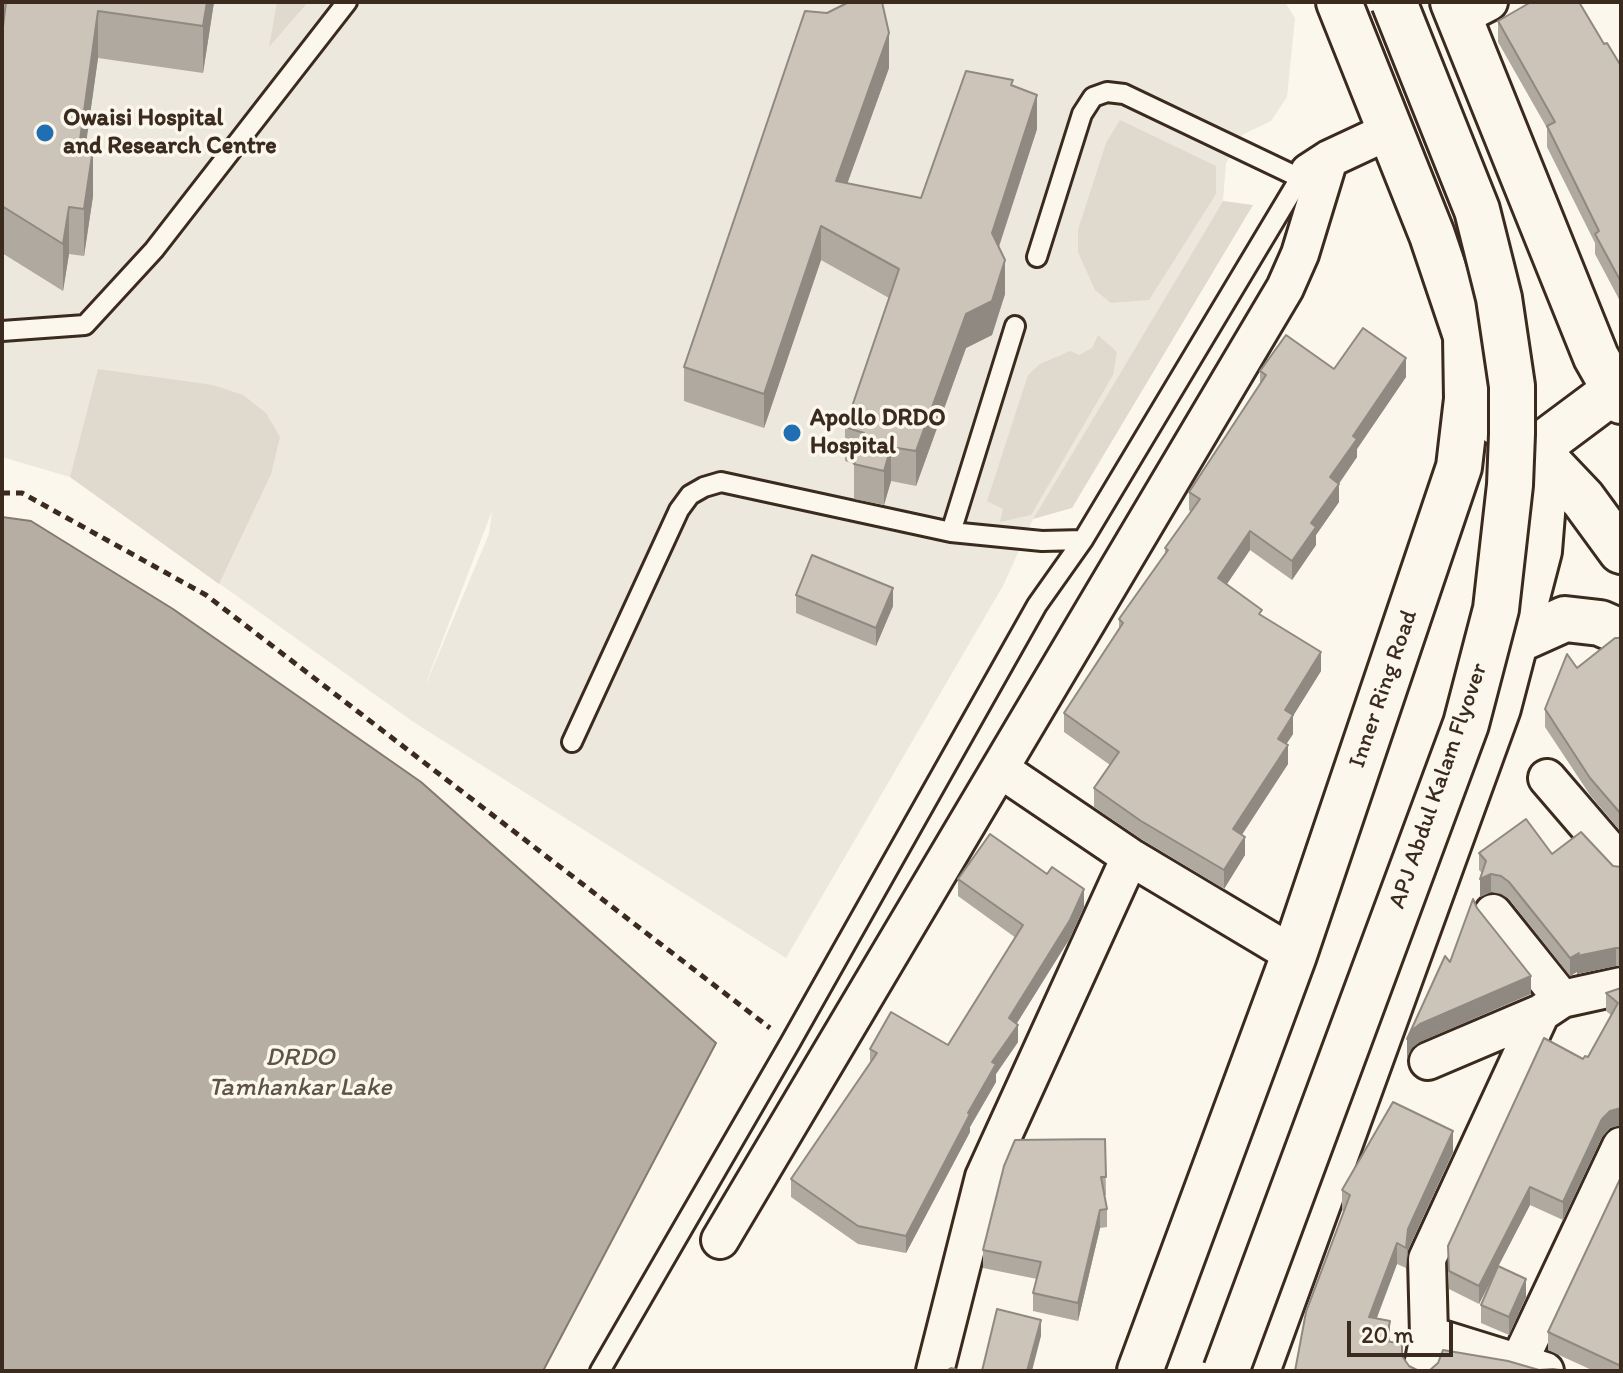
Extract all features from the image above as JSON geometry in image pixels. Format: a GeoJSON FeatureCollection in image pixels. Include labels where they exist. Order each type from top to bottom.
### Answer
{"type":"FeatureCollection","features":[{"type":"Feature","properties":{"kind":"main road","name":"Inner Ring Road"},"geometry":{"type":"LineString","coordinates":[[1140,1371],[1294,955],[1459,467],[1467,399],[1466,336],[1432,235],[1339,2]]}},
{"type":"Feature","properties":{"kind":"main road","name":"APJ Abdul Kalam Flyover"},"geometry":{"type":"LineString","coordinates":[[1226,1371],[1466,724],[1496,609],[1510,485],[1512,434],[1512,386],[1499,298],[1477,210],[1394,2]]}},
{"type":"Feature","properties":{"kind":"main road"},"geometry":{"type":"LineString","coordinates":[[1257,1371],[1498,708],[1539,551],[1548,440],[1611,382],[1467,7]]}},
{"type":"Feature","properties":{"kind":"main road"},"geometry":{"type":"LineString","coordinates":[[1467,399],[1545,459],[1583,499],[1621,551]]}},
{"type":"Feature","properties":{"kind":"main road"},"geometry":{"type":"LineString","coordinates":[[1516,641],[1565,619],[1600,623],[1621,632]]}},
{"type":"Feature","properties":{"kind":"street"},"geometry":{"type":"LineString","coordinates":[[720,1240],[1285,288],[1300,254],[1315,168],[1389,131]]}},
{"type":"Feature","properties":{"kind":"street"},"geometry":{"type":"LineString","coordinates":[[1000,769],[1130,857],[1294,955]]}},
{"type":"Feature","properties":{"kind":"street"},"geometry":{"type":"LineString","coordinates":[[1547,778],[1621,864]]}},
{"type":"Feature","properties":{"kind":"street"},"geometry":{"type":"LineString","coordinates":[[935,1371],[984,1177],[1130,857]]}},
{"type":"Feature","properties":{"kind":"street"},"geometry":{"type":"LineString","coordinates":[[1493,913],[1552,1006]]}},
{"type":"Feature","properties":{"kind":"street"},"geometry":{"type":"LineString","coordinates":[[1428,1061],[1552,1006],[1621,986]]}},
{"type":"Feature","properties":{"kind":"street"},"geometry":{"type":"LineString","coordinates":[[1422,1371],[1429,1335],[1427,1259],[1552,1006]]}},
{"type":"Feature","properties":{"kind":"street"},"geometry":{"type":"LineString","coordinates":[[1429,1335],[1532,1368],[1621,1146]]}},
{"type":"Feature","properties":{"kind":"lane"},"geometry":{"type":"LineString","coordinates":[[2,331],[85,325],[154,250],[347,2]]}},
{"type":"Feature","properties":{"kind":"lane"},"geometry":{"type":"LineString","coordinates":[[600,1371],[790,1043],[1037,605],[1083,540],[1315,168],[1124,94],[1107,92],[1093,97],[1082,114],[1037,257]]}},
{"type":"Feature","properties":{"kind":"lane"},"geometry":{"type":"LineString","coordinates":[[951,532],[1015,326]]}},
{"type":"Feature","properties":{"kind":"lane"},"geometry":{"type":"LineString","coordinates":[[572,742],[679,510],[690,495],[704,487],[721,482],[951,532],[1042,541],[1083,540]]}},
{"type":"Feature","properties":{"kind":"path"},"geometry":{"type":"LineString","coordinates":[[2,493],[22,493],[206,595],[790,1043]]}},
{"type":"Feature","properties":{"kind":"shaded area","name":"Apollo DRDO Hospital"},"geometry":{"type":"Polygon","coordinates":[[[2,2],[1285,2],[1295,18],[1287,97],[1271,121],[1242,135],[1226,163],[1223,201],[1033,519],[1004,584],[786,958],[412,721],[70,477],[2,457],[2,2]],[[492,511],[426,684],[489,534],[492,511]]]}},
{"type":"Feature","properties":{"kind":"shaded area"},"geometry":{"type":"Polygon","coordinates":[[[277,2],[308,2],[269,47],[277,2]]]}},
{"type":"Feature","properties":{"kind":"shaded area"},"geometry":{"type":"Polygon","coordinates":[[[1120,120],[1216,166],[1216,194],[1149,300],[1111,303],[1095,290],[1078,252],[1078,230],[1106,143],[1120,120]]]}},
{"type":"Feature","properties":{"kind":"shaded area"},"geometry":{"type":"Polygon","coordinates":[[[1223,201],[1253,205],[1072,508],[1033,519],[1223,201]]]}},
{"type":"Feature","properties":{"kind":"shaded area"},"geometry":{"type":"Polygon","coordinates":[[[1098,335],[1117,352],[1113,375],[1031,515],[1000,522],[1003,509],[987,501],[1028,375],[1040,364],[1070,351],[1079,355],[1092,348],[1098,335]]]}},
{"type":"Feature","properties":{"kind":"shaded area"},"geometry":{"type":"Polygon","coordinates":[[[98,369],[213,385],[243,395],[266,413],[280,437],[271,474],[219,584],[70,477],[98,369]]]}},
{"type":"Feature","properties":{"kind":"water","name":"DRDO Tamhankar Lake"},"geometry":{"type":"Polygon","coordinates":[[[2,517],[31,521],[173,609],[421,782],[716,1043],[543,1371],[2,1371],[2,517]]]}},
{"type":"Feature","properties":{"kind":"building","name":"Owaisi Hospital and Research Centre"},"geometry":{"type":"Polygon","coordinates":[[[6,2],[207,2],[203,26],[98,11],[79,147],[93,149],[84,209],[69,207],[63,244],[2,206],[2,35],[6,2]]]}},
{"type":"Feature","properties":{"kind":"building"},"geometry":{"type":"Polygon","coordinates":[[[849,2],[882,2],[889,33],[836,181],[921,198],[966,71],[1013,80],[1011,85],[1037,95],[992,233],[1005,260],[992,301],[966,314],[916,451],[891,447],[884,471],[854,464],[864,433],[845,427],[899,269],[821,226],[764,394],[684,367],[805,11],[827,13],[849,2]]]}},
{"type":"Feature","properties":{"kind":"building"},"geometry":{"type":"Polygon","coordinates":[[[1531,2],[1579,2],[1621,66],[1621,282],[1595,234],[1599,231],[1547,126],[1555,122],[1498,21],[1531,2]]]}},
{"type":"Feature","properties":{"kind":"building"},"geometry":{"type":"Polygon","coordinates":[[[1363,328],[1406,358],[1353,436],[1357,439],[1330,477],[1339,484],[1311,523],[1316,527],[1292,561],[1250,531],[1218,578],[1262,610],[1259,614],[1321,652],[1285,710],[1293,715],[1278,739],[1288,745],[1233,829],[1245,837],[1224,870],[1141,821],[1094,788],[1119,752],[1064,713],[1123,623],[1119,619],[1200,499],[1189,492],[1266,375],[1260,371],[1286,335],[1334,369],[1363,328]]]}},
{"type":"Feature","properties":{"kind":"building"},"geometry":{"type":"Polygon","coordinates":[[[812,555],[893,588],[876,628],[796,595],[812,555]]]}},
{"type":"Feature","properties":{"kind":"building"},"geometry":{"type":"Polygon","coordinates":[[[1615,638],[1621,638],[1621,814],[1590,778],[1545,709],[1567,654],[1577,668],[1615,638]]]}},
{"type":"Feature","properties":{"kind":"building"},"geometry":{"type":"Polygon","coordinates":[[[1526,819],[1552,854],[1581,832],[1613,866],[1621,867],[1621,948],[1577,956],[1579,953],[1570,958],[1509,882],[1491,874],[1480,879],[1486,861],[1479,853],[1526,819]]]}},
{"type":"Feature","properties":{"kind":"building"},"geometry":{"type":"Polygon","coordinates":[[[990,834],[1047,874],[1052,867],[1084,889],[1070,920],[1009,1018],[1018,1025],[992,1062],[996,1064],[906,1236],[858,1226],[791,1179],[877,1053],[870,1049],[891,1012],[948,1045],[1023,925],[958,879],[990,834]]]}},
{"type":"Feature","properties":{"kind":"building"},"geometry":{"type":"Polygon","coordinates":[[[1473,899],[1531,976],[1420,1024],[1407,1039],[1445,956],[1450,962],[1473,899]]]}},
{"type":"Feature","properties":{"kind":"building"},"geometry":{"type":"Polygon","coordinates":[[[1621,988],[1621,1108],[1610,1111],[1602,1119],[1563,1202],[1530,1187],[1479,1286],[1449,1271],[1448,1246],[1544,1038],[1583,1059],[1588,1057],[1618,1003],[1606,993],[1621,988]]]}},
{"type":"Feature","properties":{"kind":"building"},"geometry":{"type":"Polygon","coordinates":[[[1393,1102],[1453,1131],[1408,1229],[1406,1248],[1397,1243],[1369,1317],[1390,1321],[1386,1341],[1402,1344],[1402,1356],[1409,1366],[1419,1371],[1295,1371],[1306,1312],[1350,1195],[1342,1190],[1393,1102]]]}},
{"type":"Feature","properties":{"kind":"building"},"geometry":{"type":"Polygon","coordinates":[[[1105,1139],[1106,1177],[1101,1177],[1107,1209],[1100,1210],[1078,1303],[1033,1293],[1041,1262],[983,1250],[1004,1166],[1015,1140],[1105,1139]]]}},
{"type":"Feature","properties":{"kind":"building"},"geometry":{"type":"Polygon","coordinates":[[[1621,1177],[1621,1366],[1548,1332],[1621,1177]]]}},
{"type":"Feature","properties":{"kind":"building"},"geometry":{"type":"Polygon","coordinates":[[[1498,1266],[1526,1279],[1509,1317],[1481,1305],[1498,1266]]]}},
{"type":"Feature","properties":{"kind":"building"},"geometry":{"type":"Polygon","coordinates":[[[997,1309],[1041,1320],[1027,1371],[982,1371],[997,1309]]]}},
{"type":"Feature","properties":{"kind":"building"},"geometry":{"type":"Polygon","coordinates":[[[1443,1350],[1508,1361],[1539,1370],[1567,1371],[1419,1371],[1430,1370],[1438,1363],[1443,1350]]]}},
{"type":"Feature","properties":{"kind":"place","name":"Owaisi Hospital and Research Centre"},"geometry":{"type":"Point","coordinates":[45,133]}},
{"type":"Feature","properties":{"kind":"place","name":"Apollo DRDO Hospital"},"geometry":{"type":"Point","coordinates":[792,433]}}]}
